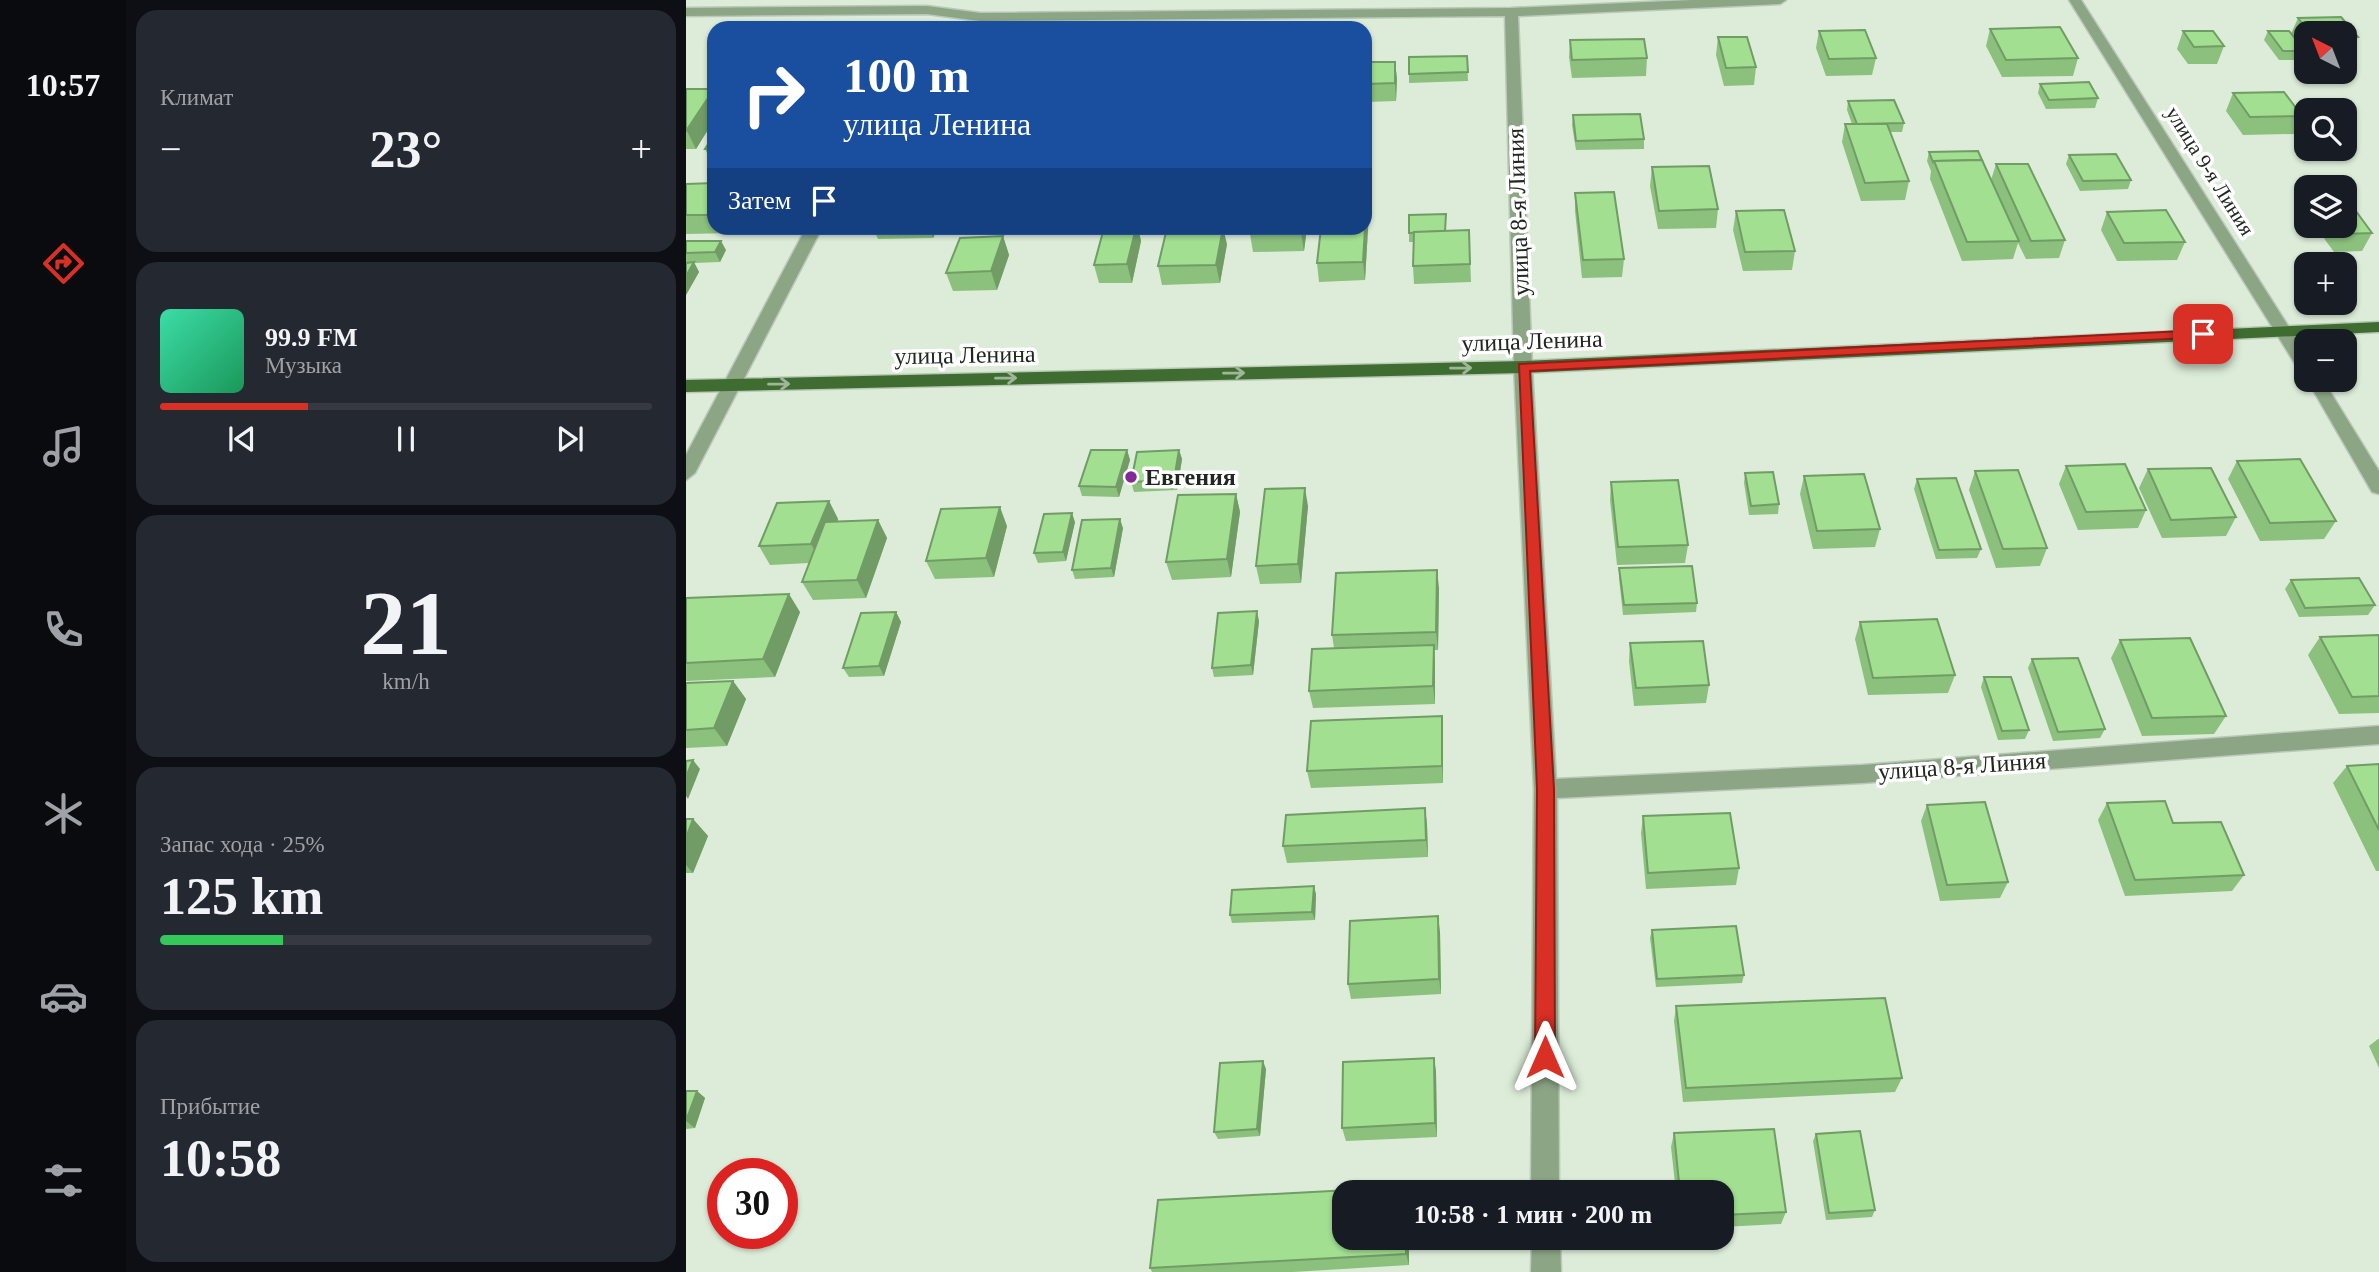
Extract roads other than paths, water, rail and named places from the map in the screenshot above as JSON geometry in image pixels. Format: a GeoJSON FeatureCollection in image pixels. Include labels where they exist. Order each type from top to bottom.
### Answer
{"type":"FeatureCollection","features":[{"type":"Feature","properties":{"kind":"main road","name":"улица Ленина"},"geometry":{"type":"LineString","coordinates":[[686,386],[1523,367],[2379,327]]}},
{"type":"Feature","properties":{"kind":"street"},"geometry":{"type":"LineString","coordinates":[[686,12],[930,5],[980,17],[1511,12],[1780,0]]}},
{"type":"Feature","properties":{"kind":"street","name":"улица 9-я Линия"},"geometry":{"type":"LineString","coordinates":[[2075,0],[2294,347]]}},
{"type":"Feature","properties":{"kind":"street"},"geometry":{"type":"LineString","coordinates":[[922,21],[930,5]]}},
{"type":"Feature","properties":{"kind":"street","name":"улица 8-я Линия"},"geometry":{"type":"LineString","coordinates":[[1511,12],[1523,367],[1545,789],[1545,1180]]}},
{"type":"Feature","properties":{"kind":"street"},"geometry":{"type":"LineString","coordinates":[[686,473],[810,235]]}},
{"type":"Feature","properties":{"kind":"street"},"geometry":{"type":"LineString","coordinates":[[2321,392],[2379,487]]}},
{"type":"Feature","properties":{"kind":"street","name":"улица 8-я Линия"},"geometry":{"type":"LineString","coordinates":[[1545,789],[1862,774],[2379,735]]}},
{"type":"Feature","properties":{"kind":"street"},"geometry":{"type":"LineString","coordinates":[[1546,1250],[1546,1272]]}},
{"type":"Feature","properties":{"kind":"place","name":"Евгения"},"geometry":{"type":"Point","coordinates":[1131,477]}}]}
